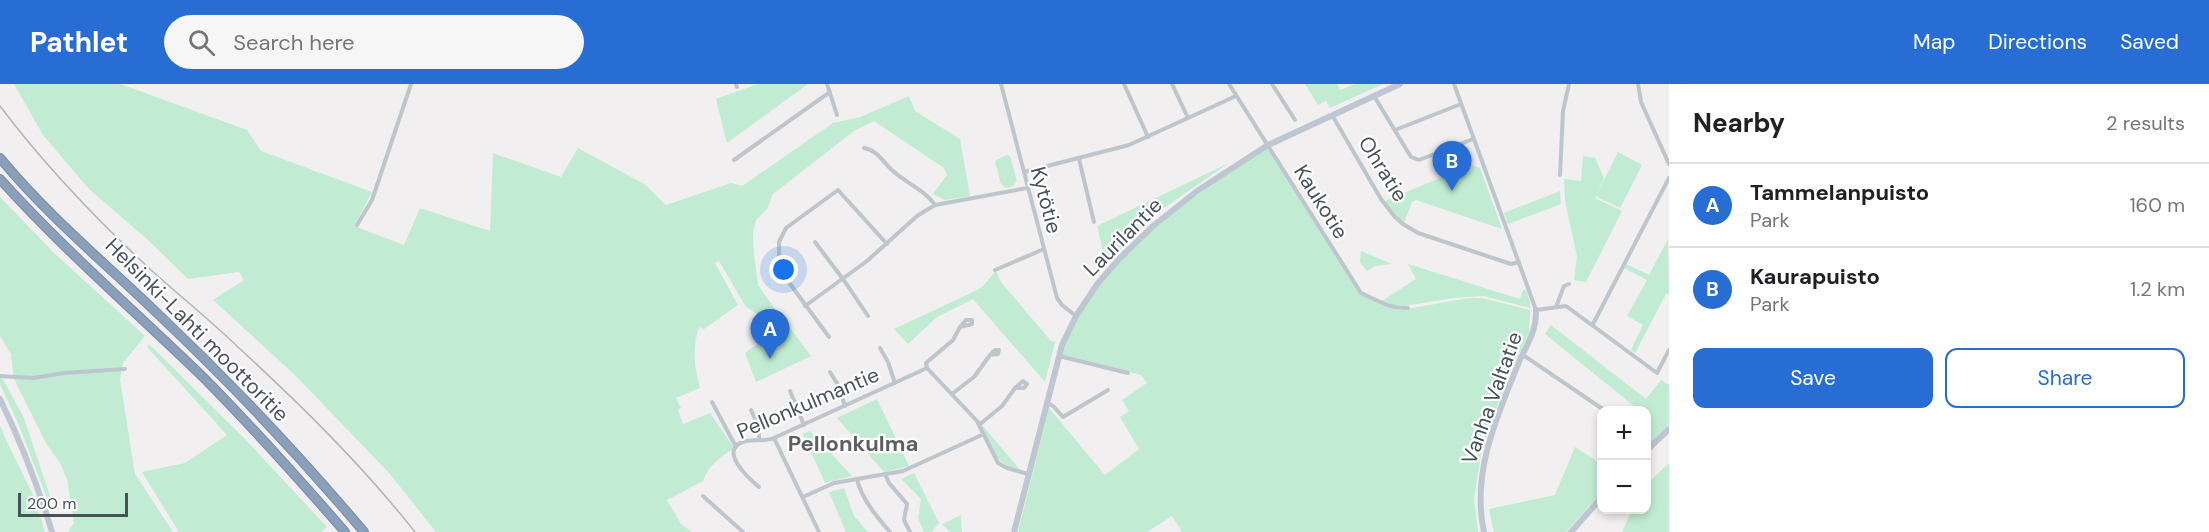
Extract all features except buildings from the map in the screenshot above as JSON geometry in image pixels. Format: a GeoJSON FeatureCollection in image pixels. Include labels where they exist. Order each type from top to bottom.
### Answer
{"type":"FeatureCollection","features":[{"type":"Feature","properties":{"kind":"highway","name":"Helsinki-Lahti moottoritie"},"geometry":{"type":"LineString","coordinates":[[0,158],[71,232],[217,372],[286,443],[364,532]]}},
{"type":"Feature","properties":{"kind":"highway","name":"Helsinki-Lahti moottoritie"},"geometry":{"type":"LineString","coordinates":[[0,179],[61,243],[215,390],[345,532]]}},
{"type":"Feature","properties":{"kind":"street"},"geometry":{"type":"LineString","coordinates":[[357,225],[372,200],[411,84]]}},
{"type":"Feature","properties":{"kind":"street"},"geometry":{"type":"LineString","coordinates":[[827,84],[837,115]]}},
{"type":"Feature","properties":{"kind":"street","name":"Kytötie"},"geometry":{"type":"LineString","coordinates":[[1001,84],[1059,302],[1076,316]]}},
{"type":"Feature","properties":{"kind":"street"},"geometry":{"type":"LineString","coordinates":[[1124,84],[1148,137]]}},
{"type":"Feature","properties":{"kind":"street"},"geometry":{"type":"LineString","coordinates":[[1172,84],[1188,118]]}},
{"type":"Feature","properties":{"kind":"street","name":"Kaukotie"},"geometry":{"type":"LineString","coordinates":[[1228,84],[1361,293],[1380,303],[1408,308]]}},
{"type":"Feature","properties":{"kind":"street"},"geometry":{"type":"LineString","coordinates":[[1272,84],[1295,120]]}},
{"type":"Feature","properties":{"kind":"street","name":"Laurilantie"},"geometry":{"type":"LineString","coordinates":[[1014,532],[1059,356],[1076,316],[1098,283],[1153,226],[1197,191],[1268,145],[1400,84]]}},
{"type":"Feature","properties":{"kind":"street"},"geometry":{"type":"LineString","coordinates":[[1454,84],[1536,310],[1566,306],[1657,373],[1669,350]]}},
{"type":"Feature","properties":{"kind":"street"},"geometry":{"type":"LineString","coordinates":[[1560,175],[1563,111],[1569,84]]}},
{"type":"Feature","properties":{"kind":"street"},"geometry":{"type":"LineString","coordinates":[[1638,84],[1641,102],[1669,164]]}},
{"type":"Feature","properties":{"kind":"street"},"geometry":{"type":"LineString","coordinates":[[734,160],[830,93]]}},
{"type":"Feature","properties":{"kind":"street"},"geometry":{"type":"LineString","coordinates":[[1374,95],[1410,157],[1414,160],[1473,139]]}},
{"type":"Feature","properties":{"kind":"street"},"geometry":{"type":"LineString","coordinates":[[1023,172],[1129,146],[1236,96]]}},
{"type":"Feature","properties":{"kind":"street"},"geometry":{"type":"LineString","coordinates":[[1395,130],[1461,104]]}},
{"type":"Feature","properties":{"kind":"street","name":"Ohratie"},"geometry":{"type":"LineString","coordinates":[[1332,115],[1381,199],[1403,224],[1418,233],[1511,264],[1519,262]]}},
{"type":"Feature","properties":{"kind":"street"},"geometry":{"type":"LineString","coordinates":[[864,148],[875,151],[895,173],[922,192],[935,205]]}},
{"type":"Feature","properties":{"kind":"street"},"geometry":{"type":"LineString","coordinates":[[1079,159],[1094,222]]}},
{"type":"Feature","properties":{"kind":"street"},"geometry":{"type":"LineString","coordinates":[[1593,324],[1669,178]]}},
{"type":"Feature","properties":{"kind":"street"},"geometry":{"type":"LineString","coordinates":[[805,306],[887,244],[917,216],[935,205],[1027,188]]}},
{"type":"Feature","properties":{"kind":"street"},"geometry":{"type":"LineString","coordinates":[[829,337],[785,277],[779,261],[779,242],[786,228],[838,190],[887,244]]}},
{"type":"Feature","properties":{"kind":"street"},"geometry":{"type":"LineString","coordinates":[[815,242],[868,316]]}},
{"type":"Feature","properties":{"kind":"street"},"geometry":{"type":"LineString","coordinates":[[995,270],[1044,249]]}},
{"type":"Feature","properties":{"kind":"street"},"geometry":{"type":"LineString","coordinates":[[1556,307],[1564,286],[1569,285]]}},
{"type":"Feature","properties":{"kind":"street","name":"Vanha Valtatie"},"geometry":{"type":"LineString","coordinates":[[1484,532],[1480,501],[1482,471],[1498,419],[1523,354],[1534,334],[1537,322],[1536,310]]}},
{"type":"Feature","properties":{"kind":"street"},"geometry":{"type":"LineString","coordinates":[[960,327],[953,340],[926,363],[927,368],[979,425],[998,463],[1028,474]]}},
{"type":"Feature","properties":{"kind":"street"},"geometry":{"type":"LineString","coordinates":[[880,348],[895,382]]}},
{"type":"Feature","properties":{"kind":"street"},"geometry":{"type":"LineString","coordinates":[[1523,354],[1597,406]]}},
{"type":"Feature","properties":{"kind":"street"},"geometry":{"type":"LineString","coordinates":[[952,394],[974,376],[990,355]]}},
{"type":"Feature","properties":{"kind":"street"},"geometry":{"type":"LineString","coordinates":[[1059,356],[1128,373]]}},
{"type":"Feature","properties":{"kind":"street","name":"Pellonkulmantie"},"geometry":{"type":"LineString","coordinates":[[759,486],[738,466],[735,458],[736,447],[742,442],[767,441],[927,368]]}},
{"type":"Feature","properties":{"kind":"street"},"geometry":{"type":"LineString","coordinates":[[0,376],[33,378],[64,373],[125,369]]}},
{"type":"Feature","properties":{"kind":"street"},"geometry":{"type":"LineString","coordinates":[[830,372],[838,385],[845,406]]}},
{"type":"Feature","properties":{"kind":"street"},"geometry":{"type":"LineString","coordinates":[[979,425],[1002,406],[1015,388]]}},
{"type":"Feature","properties":{"kind":"street"},"geometry":{"type":"LineString","coordinates":[[1046,403],[1053,406],[1063,417],[1108,390]]}},
{"type":"Feature","properties":{"kind":"street"},"geometry":{"type":"LineString","coordinates":[[790,391],[804,424]]}},
{"type":"Feature","properties":{"kind":"street"},"geometry":{"type":"LineString","coordinates":[[0,399],[13,425],[42,498],[52,532]]}},
{"type":"Feature","properties":{"kind":"street"},"geometry":{"type":"LineString","coordinates":[[712,402],[736,447]]}},
{"type":"Feature","properties":{"kind":"street"},"geometry":{"type":"LineString","coordinates":[[751,410],[759,428],[759,440]]}},
{"type":"Feature","properties":{"kind":"street"},"geometry":{"type":"LineString","coordinates":[[1651,447],[1669,429]]}},
{"type":"Feature","properties":{"kind":"street"},"geometry":{"type":"LineString","coordinates":[[803,497],[834,483],[903,471],[984,434]]}},
{"type":"Feature","properties":{"kind":"street"},"geometry":{"type":"LineString","coordinates":[[774,438],[819,532]]}},
{"type":"Feature","properties":{"kind":"street"},"geometry":{"type":"LineString","coordinates":[[885,474],[889,483],[907,504],[904,520],[910,532]]}},
{"type":"Feature","properties":{"kind":"street"},"geometry":{"type":"LineString","coordinates":[[857,479],[874,514],[890,532]]}},
{"type":"Feature","properties":{"kind":"street"},"geometry":{"type":"LineString","coordinates":[[703,496],[743,532]]}},
{"type":"Feature","properties":{"kind":"street"},"geometry":{"type":"LineString","coordinates":[[1571,532],[1597,503]]}},
{"type":"Feature","properties":{"kind":"green space"},"geometry":{"type":"Polygon","coordinates":[[[14,84],[120,84],[247,130],[261,151],[372,192],[354,226],[404,245],[420,208],[490,231],[493,153],[561,177],[578,148],[646,185],[666,205],[731,183],[742,186],[833,123],[860,117],[909,96],[915,111],[960,139],[970,196],[945,200],[933,194],[947,175],[944,168],[874,121],[854,131],[773,194],[767,209],[756,220],[753,232],[758,285],[784,322],[774,330],[762,317],[746,307],[719,261],[715,263],[738,305],[704,329],[699,327],[695,342],[695,358],[700,388],[676,398],[681,408],[678,410],[683,424],[710,413],[734,448],[712,466],[703,481],[667,500],[681,524],[692,532],[436,532],[390,474],[296,376],[213,300],[244,280],[239,272],[188,279],[148,240],[89,189],[43,135],[14,84]]]}},
{"type":"Feature","properties":{"kind":"green space"},"geometry":{"type":"Polygon","coordinates":[[[758,84],[808,84],[727,143],[716,99],[758,84]]]}},
{"type":"Feature","properties":{"kind":"green space"},"geometry":{"type":"Polygon","coordinates":[[[1305,84],[1337,84],[1340,90],[1355,84],[1383,84],[1330,108],[1326,101],[1318,105],[1305,84]]]}},
{"type":"Feature","properties":{"kind":"green space"},"geometry":{"type":"Polygon","coordinates":[[[1268,145],[1361,293],[1380,303],[1407,309],[1469,298],[1482,298],[1530,310],[1529,333],[1508,376],[1481,454],[1474,499],[1478,532],[1182,532],[1172,516],[1147,532],[1018,532],[1049,408],[1105,475],[1139,449],[1120,417],[1129,411],[1122,400],[1147,383],[1141,375],[1059,356],[1076,316],[1098,283],[1153,226],[1268,145]]]}},
{"type":"Feature","properties":{"kind":"green space"},"geometry":{"type":"Polygon","coordinates":[[[1618,152],[1642,165],[1620,208],[1595,196],[1622,211],[1586,282],[1574,280],[1577,256],[1565,202],[1564,179],[1581,181],[1583,156],[1595,158],[1604,178],[1597,194],[1618,152]]]}},
{"type":"Feature","properties":{"kind":"green space"},"geometry":{"type":"Polygon","coordinates":[[[1006,155],[1010,156],[1017,181],[1013,186],[1006,188],[1001,184],[995,161],[1006,155]]]}},
{"type":"Feature","properties":{"kind":"green space"},"geometry":{"type":"Polygon","coordinates":[[[1229,163],[1161,210],[1106,263],[1097,226],[1229,163]]]}},
{"type":"Feature","properties":{"kind":"green space"},"geometry":{"type":"Polygon","coordinates":[[[1471,165],[1480,168],[1502,229],[1416,200],[1412,202],[1404,223],[1385,201],[1471,165]]]}},
{"type":"Feature","properties":{"kind":"green space"},"geometry":{"type":"Polygon","coordinates":[[[1560,191],[1561,204],[1508,224],[1504,213],[1560,191]]]}},
{"type":"Feature","properties":{"kind":"green space"},"geometry":{"type":"Polygon","coordinates":[[[0,197],[53,252],[145,336],[123,363],[120,380],[135,474],[173,532],[68,532],[74,523],[67,479],[14,379],[11,354],[0,336],[0,197]]]}},
{"type":"Feature","properties":{"kind":"green space"},"geometry":{"type":"Polygon","coordinates":[[[1668,239],[1669,294],[1666,294],[1635,353],[1631,350],[1643,325],[1627,316],[1647,280],[1624,268],[1626,264],[1649,275],[1668,239]]]}},
{"type":"Feature","properties":{"kind":"green space"},"geometry":{"type":"Polygon","coordinates":[[[1361,251],[1392,264],[1375,266],[1367,271],[1360,262],[1361,251]]]}},
{"type":"Feature","properties":{"kind":"green space"},"geometry":{"type":"Polygon","coordinates":[[[1408,264],[1520,299],[1523,290],[1526,290],[1530,308],[1483,296],[1398,307],[1382,301],[1416,279],[1408,264]]]}},
{"type":"Feature","properties":{"kind":"green space"},"geometry":{"type":"Polygon","coordinates":[[[996,271],[1001,282],[1051,341],[1055,342],[1045,382],[973,299],[937,317],[908,344],[894,329],[982,287],[996,271]]]}},
{"type":"Feature","properties":{"kind":"green space"},"geometry":{"type":"Polygon","coordinates":[[[786,323],[811,356],[756,382],[745,353],[786,323]]]}},
{"type":"Feature","properties":{"kind":"green space"},"geometry":{"type":"Polygon","coordinates":[[[1551,325],[1646,399],[1661,380],[1669,385],[1669,424],[1651,443],[1651,406],[1634,406],[1545,334],[1551,325]]]}},
{"type":"Feature","properties":{"kind":"green space"},"geometry":{"type":"Polygon","coordinates":[[[149,344],[245,439],[327,527],[321,532],[179,532],[142,472],[185,463],[227,435],[147,347],[149,344]]]}},
{"type":"Feature","properties":{"kind":"green space"},"geometry":{"type":"Polygon","coordinates":[[[0,374],[24,418],[52,502],[47,498],[0,384],[0,374]]]}},
{"type":"Feature","properties":{"kind":"green space"},"geometry":{"type":"Polygon","coordinates":[[[877,399],[909,466],[884,472],[837,418],[877,399]]]}},
{"type":"Feature","properties":{"kind":"green space"},"geometry":{"type":"Polygon","coordinates":[[[0,425],[35,499],[45,532],[0,532],[0,425]]]}},
{"type":"Feature","properties":{"kind":"green space"},"geometry":{"type":"Polygon","coordinates":[[[982,426],[1020,470],[1004,464],[999,459],[982,426]]]}},
{"type":"Feature","properties":{"kind":"green space"},"geometry":{"type":"Polygon","coordinates":[[[810,431],[852,476],[825,483],[803,434],[810,431]]]}},
{"type":"Feature","properties":{"kind":"green space"},"geometry":{"type":"Polygon","coordinates":[[[1575,447],[1597,461],[1597,497],[1566,532],[1494,532],[1489,509],[1555,495],[1575,447]]]}},
{"type":"Feature","properties":{"kind":"green space"},"geometry":{"type":"Polygon","coordinates":[[[1669,463],[1669,532],[1622,532],[1630,514],[1651,514],[1651,480],[1669,463]]]}},
{"type":"Feature","properties":{"kind":"green space"},"geometry":{"type":"Polygon","coordinates":[[[914,473],[939,523],[931,532],[924,532],[918,518],[921,499],[901,479],[914,473]]]}},
{"type":"Feature","properties":{"kind":"green space"},"geometry":{"type":"Polygon","coordinates":[[[844,488],[854,516],[868,532],[846,532],[829,492],[844,488]]]}},
{"type":"Feature","properties":{"kind":"green space"},"geometry":{"type":"Polygon","coordinates":[[[961,515],[962,532],[950,532],[942,524],[961,515]]]}},
{"type":"Feature","properties":{"kind":"railway"},"geometry":{"type":"LineString","coordinates":[[0,106],[53,171],[91,212],[308,414],[374,483],[415,532]]}},
{"type":"Feature","properties":{"kind":"place","name":"Kaurapuisto"},"geometry":{"type":"Point","coordinates":[1452,191]}},
{"type":"Feature","properties":{"kind":"place","name":"Tammelanpuisto"},"geometry":{"type":"Point","coordinates":[770,359]}},
{"type":"Feature","properties":{"kind":"district","name":"Pellonkulma"},"geometry":{"type":"Point","coordinates":[853,443]}}]}
